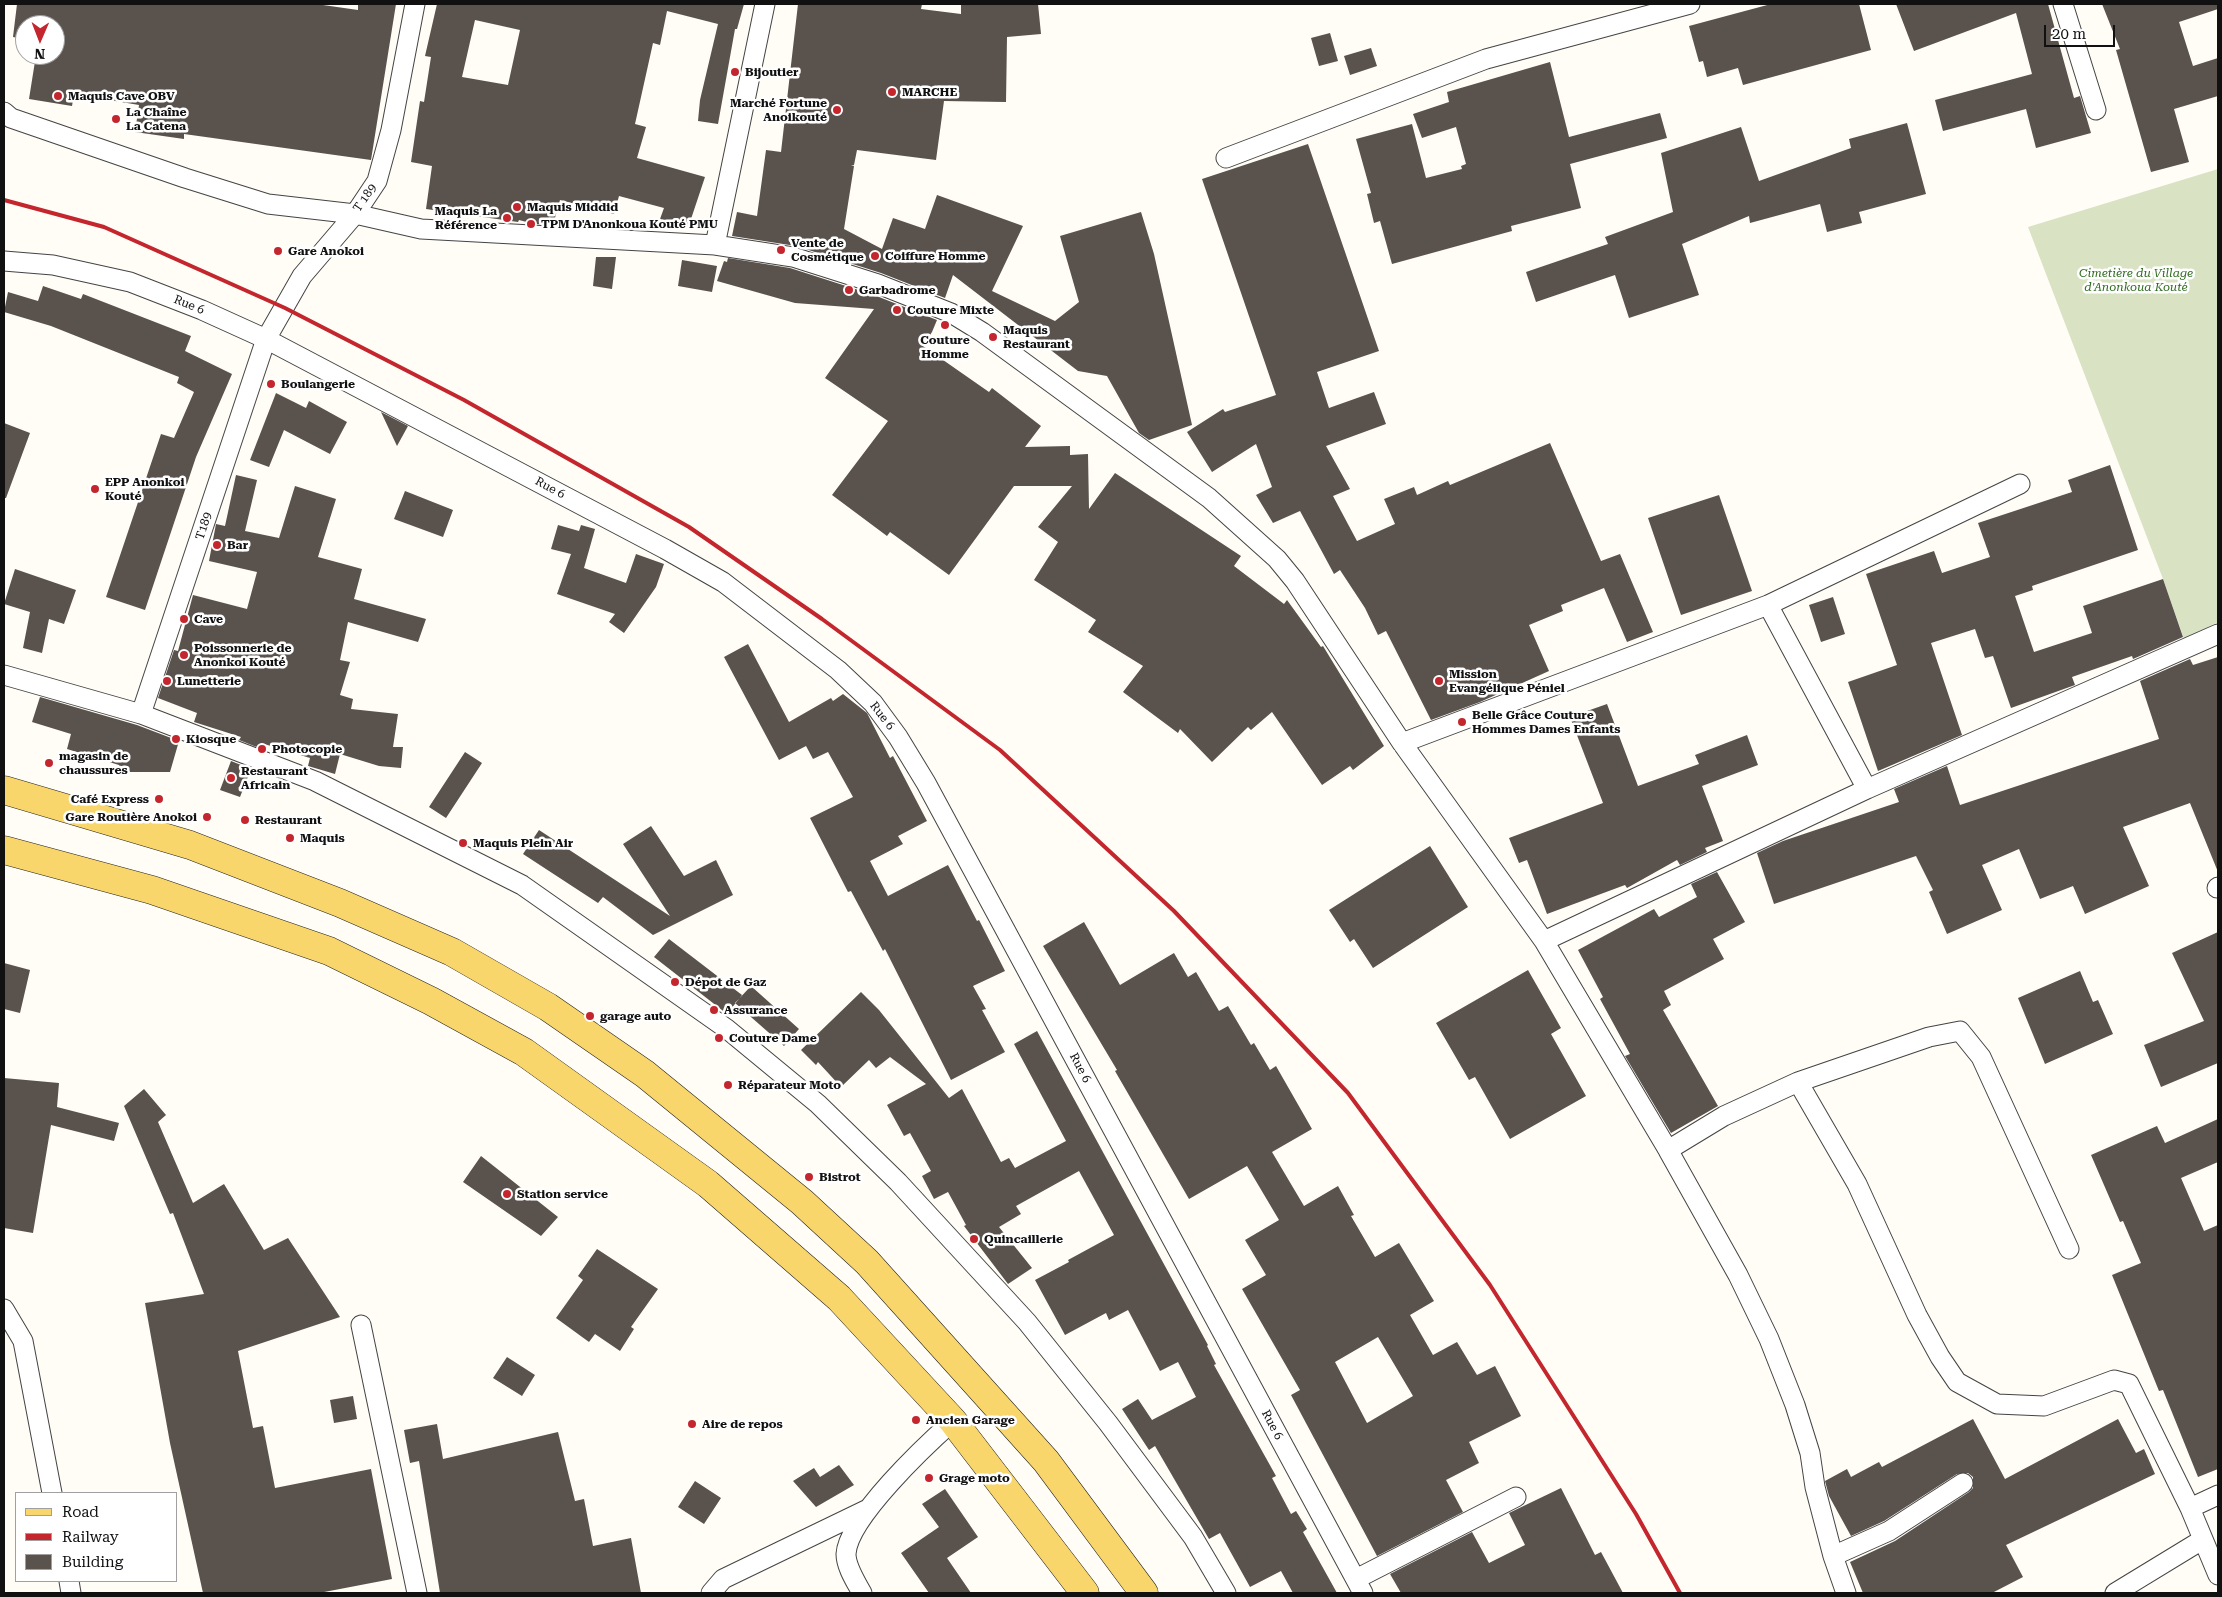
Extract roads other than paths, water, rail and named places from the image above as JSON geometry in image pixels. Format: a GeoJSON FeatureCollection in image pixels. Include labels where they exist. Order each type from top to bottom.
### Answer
{"type":"FeatureCollection","features":[{"type":"Feature","properties":{"kind":"main road"},"geometry":{"type":"LineString","coordinates":[[4,790],[190,845],[340,903],[452,952],[548,1007],[645,1074],[802,1202],[867,1262],[1046,1461],[1144,1593]]}},
{"type":"Feature","properties":{"kind":"main road"},"geometry":{"type":"LineString","coordinates":[[4,850],[152,890],[330,951],[431,1001],[524,1052],[708,1184],[839,1298],[953,1421],[1084,1593]]}},
{"type":"Feature","properties":{"kind":"street","name":"T 189"},"geometry":{"type":"LineString","coordinates":[[266,339],[302,276],[355,214],[378,180],[398,96],[415,4]]}},
{"type":"Feature","properties":{"kind":"street"},"geometry":{"type":"LineString","coordinates":[[715,245],[765,4]]}},
{"type":"Feature","properties":{"kind":"street"},"geometry":{"type":"LineString","coordinates":[[1226,158],[1486,59],[1690,4]]}},
{"type":"Feature","properties":{"kind":"street"},"geometry":{"type":"LineString","coordinates":[[2063,4],[2096,110]]}},
{"type":"Feature","properties":{"kind":"street"},"geometry":{"type":"LineString","coordinates":[[4,112],[11,118],[185,178],[268,204],[355,214],[421,228],[715,245],[794,257],[878,284],[951,313],[982,332],[1209,498],[1277,560],[1295,581],[1402,743],[1544,941],[1668,1150],[1738,1275],[1769,1338],[1795,1405],[1807,1444],[1815,1487],[1833,1556],[1846,1593]]}},
{"type":"Feature","properties":{"kind":"street","name":"Rue 6"},"geometry":{"type":"LineString","coordinates":[[4,261],[53,265],[130,282],[202,310],[266,339],[666,549],[722,582],[838,670],[873,703],[898,737],[926,783],[1359,1586]]}},
{"type":"Feature","properties":{"kind":"street","name":"T189"},"geometry":{"type":"LineString","coordinates":[[141,714],[266,339]]}},
{"type":"Feature","properties":{"kind":"street"},"geometry":{"type":"LineString","coordinates":[[1402,743],[1768,605],[2020,484]]}},
{"type":"Feature","properties":{"kind":"street"},"geometry":{"type":"LineString","coordinates":[[1768,605],[1867,789]]}},
{"type":"Feature","properties":{"kind":"street"},"geometry":{"type":"LineString","coordinates":[[1544,941],[1867,789],[2218,634]]}},
{"type":"Feature","properties":{"kind":"street"},"geometry":{"type":"LineString","coordinates":[[4,675],[141,714],[315,781],[522,884],[742,1041],[818,1104],[898,1182],[1028,1322],[1108,1423],[1193,1537],[1226,1593]]}},
{"type":"Feature","properties":{"kind":"street"},"geometry":{"type":"LineString","coordinates":[[1668,1150],[1724,1116],[1798,1082],[1929,1037],[1960,1032],[1981,1057],[2069,1249]]}},
{"type":"Feature","properties":{"kind":"street"},"geometry":{"type":"LineString","coordinates":[[1798,1082],[1857,1184],[1918,1315],[1940,1357],[1956,1382],[1997,1404],[2044,1406],[2114,1380],[2129,1384],[2190,1508],[2218,1576]]}},
{"type":"Feature","properties":{"kind":"street"},"geometry":{"type":"LineString","coordinates":[[4,1309],[23,1341],[52,1492]]}},
{"type":"Feature","properties":{"kind":"street"},"geometry":{"type":"LineString","coordinates":[[362,1326],[417,1593]]}},
{"type":"Feature","properties":{"kind":"street"},"geometry":{"type":"LineString","coordinates":[[862,1593],[850,1571],[846,1555],[851,1537],[868,1509],[931,1441],[953,1421]]}},
{"type":"Feature","properties":{"kind":"street"},"geometry":{"type":"LineString","coordinates":[[1833,1556],[1889,1531],[1963,1483]]}},
{"type":"Feature","properties":{"kind":"street"},"geometry":{"type":"LineString","coordinates":[[2190,1508],[2218,1495]]}},
{"type":"Feature","properties":{"kind":"street"},"geometry":{"type":"LineString","coordinates":[[1359,1586],[1516,1497]]}},
{"type":"Feature","properties":{"kind":"street"},"geometry":{"type":"LineString","coordinates":[[712,1593],[723,1579],[868,1509]]}},
{"type":"Feature","properties":{"kind":"street"},"geometry":{"type":"LineString","coordinates":[[2115,1593],[2202,1540]]}},
{"type":"Feature","properties":{"kind":"railway"},"geometry":{"type":"LineString","coordinates":[[4,200],[104,227],[285,308],[464,400],[689,527],[822,619],[1000,750],[1174,911],[1348,1093],[1490,1285],[1636,1514],[1680,1593]]}},
{"type":"Feature","properties":{"kind":"place","name":"Bijoutier"},"geometry":{"type":"Point","coordinates":[735,72]}},
{"type":"Feature","properties":{"kind":"place","name":"MARCHE"},"geometry":{"type":"Point","coordinates":[892,92]}},
{"type":"Feature","properties":{"kind":"place","name":"Maquis Cave OBV"},"geometry":{"type":"Point","coordinates":[58,96]}},
{"type":"Feature","properties":{"kind":"place","name":"Marché Fortune Anoikouté"},"geometry":{"type":"Point","coordinates":[837,110]}},
{"type":"Feature","properties":{"kind":"place","name":"La Chaîne La Catena"},"geometry":{"type":"Point","coordinates":[116,119]}},
{"type":"Feature","properties":{"kind":"place","name":"Maquis Middid"},"geometry":{"type":"Point","coordinates":[517,207]}},
{"type":"Feature","properties":{"kind":"place","name":"Maquis La Référence"},"geometry":{"type":"Point","coordinates":[507,218]}},
{"type":"Feature","properties":{"kind":"place","name":"TPM D'Anonkoua Kouté PMU"},"geometry":{"type":"Point","coordinates":[531,224]}},
{"type":"Feature","properties":{"kind":"place","name":"Vente de Cosmétique"},"geometry":{"type":"Point","coordinates":[781,250]}},
{"type":"Feature","properties":{"kind":"place","name":"Gare Anokoi"},"geometry":{"type":"Point","coordinates":[278,251]}},
{"type":"Feature","properties":{"kind":"place","name":"Coiffure Homme"},"geometry":{"type":"Point","coordinates":[875,256]}},
{"type":"Feature","properties":{"kind":"place","name":"Garbadrome"},"geometry":{"type":"Point","coordinates":[849,290]}},
{"type":"Feature","properties":{"kind":"place","name":"Couture Mixte"},"geometry":{"type":"Point","coordinates":[897,310]}},
{"type":"Feature","properties":{"kind":"place","name":"Couture Homme"},"geometry":{"type":"Point","coordinates":[945,325]}},
{"type":"Feature","properties":{"kind":"place","name":"Maquis Restaurant"},"geometry":{"type":"Point","coordinates":[993,337]}},
{"type":"Feature","properties":{"kind":"place","name":"Boulangerie"},"geometry":{"type":"Point","coordinates":[271,384]}},
{"type":"Feature","properties":{"kind":"place","name":"EPP Anonkoi Kouté"},"geometry":{"type":"Point","coordinates":[95,489]}},
{"type":"Feature","properties":{"kind":"place","name":"Bar"},"geometry":{"type":"Point","coordinates":[217,545]}},
{"type":"Feature","properties":{"kind":"place","name":"Cave"},"geometry":{"type":"Point","coordinates":[184,619]}},
{"type":"Feature","properties":{"kind":"place","name":"Poissonnerie de Anonkoi Kouté"},"geometry":{"type":"Point","coordinates":[184,655]}},
{"type":"Feature","properties":{"kind":"place","name":"Lunetterie"},"geometry":{"type":"Point","coordinates":[167,681]}},
{"type":"Feature","properties":{"kind":"place","name":"Mission Evangélique Péniel"},"geometry":{"type":"Point","coordinates":[1439,681]}},
{"type":"Feature","properties":{"kind":"place","name":"Belle Grâce Couture Hommes Dames Enfants"},"geometry":{"type":"Point","coordinates":[1462,722]}},
{"type":"Feature","properties":{"kind":"place","name":"Kiosque"},"geometry":{"type":"Point","coordinates":[176,739]}},
{"type":"Feature","properties":{"kind":"place","name":"Photocopie"},"geometry":{"type":"Point","coordinates":[262,749]}},
{"type":"Feature","properties":{"kind":"place","name":"magasin de chaussures"},"geometry":{"type":"Point","coordinates":[49,763]}},
{"type":"Feature","properties":{"kind":"place","name":"Restaurant Africain"},"geometry":{"type":"Point","coordinates":[231,778]}},
{"type":"Feature","properties":{"kind":"place","name":"Café Express"},"geometry":{"type":"Point","coordinates":[159,799]}},
{"type":"Feature","properties":{"kind":"place","name":"Gare Routière Anokoi"},"geometry":{"type":"Point","coordinates":[207,817]}},
{"type":"Feature","properties":{"kind":"place","name":"Restaurant"},"geometry":{"type":"Point","coordinates":[245,820]}},
{"type":"Feature","properties":{"kind":"place","name":"Maquis"},"geometry":{"type":"Point","coordinates":[290,838]}},
{"type":"Feature","properties":{"kind":"place","name":"Maquis Plein Air"},"geometry":{"type":"Point","coordinates":[463,843]}},
{"type":"Feature","properties":{"kind":"place","name":"Dépot de Gaz"},"geometry":{"type":"Point","coordinates":[675,982]}},
{"type":"Feature","properties":{"kind":"place","name":"Assurance"},"geometry":{"type":"Point","coordinates":[714,1010]}},
{"type":"Feature","properties":{"kind":"place","name":"garage auto"},"geometry":{"type":"Point","coordinates":[590,1016]}},
{"type":"Feature","properties":{"kind":"place","name":"Couture Dame"},"geometry":{"type":"Point","coordinates":[719,1038]}},
{"type":"Feature","properties":{"kind":"place","name":"Réparateur Moto"},"geometry":{"type":"Point","coordinates":[728,1085]}},
{"type":"Feature","properties":{"kind":"place","name":"Bistrot"},"geometry":{"type":"Point","coordinates":[809,1177]}},
{"type":"Feature","properties":{"kind":"place","name":"Station service"},"geometry":{"type":"Point","coordinates":[507,1194]}},
{"type":"Feature","properties":{"kind":"place","name":"Quincaillerie"},"geometry":{"type":"Point","coordinates":[974,1239]}},
{"type":"Feature","properties":{"kind":"place","name":"Ancien Garage"},"geometry":{"type":"Point","coordinates":[916,1420]}},
{"type":"Feature","properties":{"kind":"place","name":"Aire de repos"},"geometry":{"type":"Point","coordinates":[692,1424]}},
{"type":"Feature","properties":{"kind":"place","name":"Grage moto"},"geometry":{"type":"Point","coordinates":[929,1478]}},
{"type":"Feature","properties":{"kind":"park label","name":"Cimetière du Village d'Anonkoua Kouté"},"geometry":{"type":"Point","coordinates":[2136,280]}}]}
